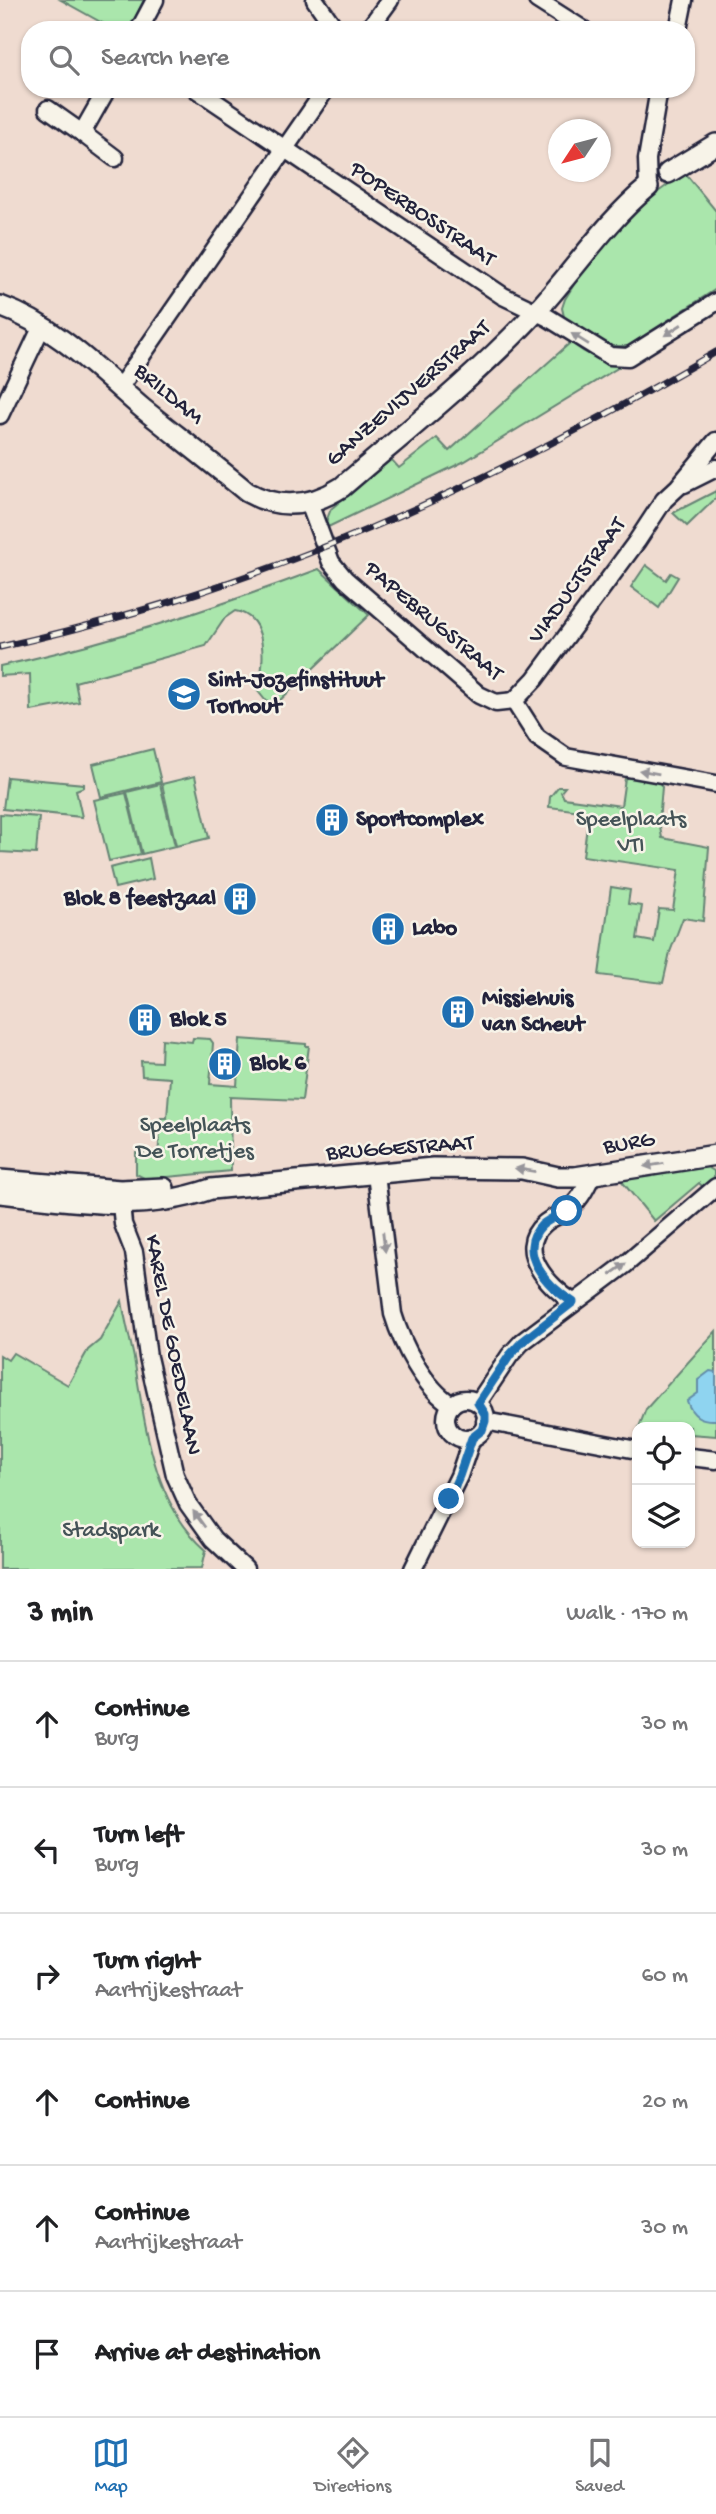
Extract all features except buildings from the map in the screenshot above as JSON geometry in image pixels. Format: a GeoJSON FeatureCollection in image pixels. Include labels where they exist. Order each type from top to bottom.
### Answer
{"type":"FeatureCollection","features":[{"type":"Feature","properties":{"kind":"street"},"geometry":{"type":"LineString","coordinates":[[144,21],[155,0]]}},
{"type":"Feature","properties":{"kind":"street"},"geometry":{"type":"LineString","coordinates":[[315,0],[330,21]]}},
{"type":"Feature","properties":{"kind":"street"},"geometry":{"type":"LineString","coordinates":[[375,21],[390,0]]}},
{"type":"Feature","properties":{"kind":"street"},"geometry":{"type":"LineString","coordinates":[[537,0],[570,21]]}},
{"type":"Feature","properties":{"kind":"street"},"geometry":{"type":"LineString","coordinates":[[680,21],[684,0]]}},
{"type":"Feature","properties":{"kind":"street"},"geometry":{"type":"LineString","coordinates":[[82,133],[102,98]]}},
{"type":"Feature","properties":{"kind":"street","name":"POPERBOSSTRAAT"},"geometry":{"type":"LineString","coordinates":[[209,98],[503,296],[547,317],[610,356],[628,357],[716,302]]}},
{"type":"Feature","properties":{"kind":"street"},"geometry":{"type":"LineString","coordinates":[[120,387],[320,98]]}},
{"type":"Feature","properties":{"kind":"street"},"geometry":{"type":"LineString","coordinates":[[648,187],[648,159],[658,98]]}},
{"type":"Feature","properties":{"kind":"street"},"geometry":{"type":"LineString","coordinates":[[48,110],[115,158]]}},
{"type":"Feature","properties":{"kind":"street"},"geometry":{"type":"LineString","coordinates":[[648,187],[716,144]]}},
{"type":"Feature","properties":{"kind":"street","name":"GANZEVIJVERSTRAAT"},"geometry":{"type":"LineString","coordinates":[[309,503],[342,487],[505,344],[536,312],[609,223],[648,187]]}},
{"type":"Feature","properties":{"kind":"street","name":"BRILDAM"},"geometry":{"type":"LineString","coordinates":[[0,306],[42,326],[247,492],[275,504],[309,503]]}},
{"type":"Feature","properties":{"kind":"street"},"geometry":{"type":"LineString","coordinates":[[0,415],[42,326]]}},
{"type":"Feature","properties":{"kind":"street","name":"VIADUCTSTRAAT"},"geometry":{"type":"LineString","coordinates":[[514,701],[535,679],[664,500],[716,441]]}},
{"type":"Feature","properties":{"kind":"street","name":"VIADUCTSTRAAT"},"geometry":{"type":"LineString","coordinates":[[678,487],[716,468]]}},
{"type":"Feature","properties":{"kind":"street","name":"PAPEBRUGSTRAAT"},"geometry":{"type":"LineString","coordinates":[[309,503],[331,562],[337,571],[362,596],[479,695],[496,703],[514,701],[537,737],[566,757],[716,785]]}},
{"type":"Feature","properties":{"kind":"street","name":"BURG"},"geometry":{"type":"LineString","coordinates":[[573,1302],[539,1269],[531,1255],[533,1237],[544,1224],[567,1211],[581,1198],[592,1175],[716,1155]]}},
{"type":"Feature","properties":{"kind":"street","name":"BRUGGESTRAAT"},"geometry":{"type":"LineString","coordinates":[[0,1194],[188,1197],[211,1189],[433,1168],[522,1168],[558,1177],[592,1175]]}},
{"type":"Feature","properties":{"kind":"street"},"geometry":{"type":"LineString","coordinates":[[376,1174],[393,1314],[400,1335],[433,1386],[443,1399],[452,1405]]}},
{"type":"Feature","properties":{"kind":"street","name":"BRUGGESTRAAT"},"geometry":{"type":"LineString","coordinates":[[0,1180],[120,1198]]}},
{"type":"Feature","properties":{"kind":"street"},"geometry":{"type":"LineString","coordinates":[[478,1403],[510,1355],[522,1342],[626,1264],[716,1187]]}},
{"type":"Feature","properties":{"kind":"street","name":"KAREL DE GOEDELAAN"},"geometry":{"type":"LineString","coordinates":[[120,1198],[123,1224],[134,1252],[148,1357],[175,1475],[188,1504],[214,1539],[245,1569]]}},
{"type":"Feature","properties":{"kind":"street"},"geometry":{"type":"LineString","coordinates":[[413,1569],[459,1476],[472,1438],[482,1430],[485,1421],[485,1414],[478,1403],[464,1399],[452,1405],[446,1415],[448,1429],[458,1437],[472,1438]]}},
{"type":"Feature","properties":{"kind":"street"},"geometry":{"type":"LineString","coordinates":[[485,1421],[632,1449]]}},
{"type":"Feature","properties":{"kind":"street"},"geometry":{"type":"LineString","coordinates":[[695,1458],[716,1460]]}},
{"type":"Feature","properties":{"kind":"green space"},"geometry":{"type":"Polygon","coordinates":[[[61,0],[144,0],[134,21],[99,21],[61,0]]]}},
{"type":"Feature","properties":{"kind":"green space"},"geometry":{"type":"Polygon","coordinates":[[[685,173],[716,211],[716,289],[628,346],[607,346],[565,321],[562,308],[565,299],[589,262],[633,213],[685,173]]]}},
{"type":"Feature","properties":{"kind":"green space"},"geometry":{"type":"Polygon","coordinates":[[[571,342],[596,357],[624,364],[465,461],[326,528],[331,509],[390,458],[399,468],[437,438],[449,451],[571,342]]]}},
{"type":"Feature","properties":{"kind":"green space"},"geometry":{"type":"Polygon","coordinates":[[[716,491],[716,498],[687,526],[673,513],[716,491]]]}},
{"type":"Feature","properties":{"kind":"green space"},"geometry":{"type":"Polygon","coordinates":[[[646,565],[666,580],[671,573],[678,577],[659,608],[631,587],[646,565]]]}},
{"type":"Feature","properties":{"kind":"green space"},"geometry":{"type":"Polygon","coordinates":[[[319,569],[369,615],[276,704],[265,700],[257,690],[263,656],[259,632],[254,622],[246,615],[235,611],[225,618],[206,646],[75,682],[79,702],[31,711],[30,674],[0,676],[0,666],[161,624],[319,569]]]}},
{"type":"Feature","properties":{"kind":"green space"},"geometry":{"type":"Polygon","coordinates":[[[153,749],[161,782],[101,797],[93,764],[153,749]]]}},
{"type":"Feature","properties":{"kind":"green space"},"geometry":{"type":"Polygon","coordinates":[[[195,776],[209,838],[176,846],[162,784],[195,776]]]}},
{"type":"Feature","properties":{"kind":"green space"},"geometry":{"type":"Polygon","coordinates":[[[7,777],[84,784],[84,787],[76,790],[82,817],[3,809],[7,777]]]}},
{"type":"Feature","properties":{"kind":"green space","name":"Speelplaats VTI"},"geometry":{"type":"Polygon","coordinates":[[[625,778],[657,778],[662,787],[659,822],[662,838],[709,847],[703,921],[683,918],[670,952],[663,983],[599,975],[611,887],[630,890],[628,904],[642,906],[637,939],[654,942],[659,909],[673,910],[679,870],[583,856],[589,812],[549,807],[550,797],[558,787],[565,787],[561,792],[564,798],[621,806],[625,778]]]}},
{"type":"Feature","properties":{"kind":"green space"},"geometry":{"type":"Polygon","coordinates":[[[160,784],[175,846],[142,854],[127,792],[160,784]]]}},
{"type":"Feature","properties":{"kind":"green space"},"geometry":{"type":"Polygon","coordinates":[[[126,793],[141,854],[109,861],[94,800],[126,793]]]}},
{"type":"Feature","properties":{"kind":"green space"},"geometry":{"type":"Polygon","coordinates":[[[0,814],[39,817],[36,854],[0,852],[0,814]]]}},
{"type":"Feature","properties":{"kind":"green space"},"geometry":{"type":"Polygon","coordinates":[[[149,858],[153,879],[115,888],[110,868],[149,858]]]}},
{"type":"Feature","properties":{"kind":"green space","name":"Speelplaats De Torretjes"},"geometry":{"type":"Polygon","coordinates":[[[193,1038],[210,1039],[213,1043],[210,1084],[237,1086],[240,1039],[306,1044],[309,1046],[302,1100],[230,1097],[231,1171],[146,1179],[136,1174],[136,1153],[158,1157],[161,1118],[167,1118],[170,1078],[142,1076],[141,1061],[161,1062],[162,1039],[192,1042],[193,1038]]]}},
{"type":"Feature","properties":{"kind":"green space"},"geometry":{"type":"Polygon","coordinates":[[[702,1164],[714,1171],[714,1181],[706,1190],[699,1183],[654,1221],[620,1179],[702,1164]]]}},
{"type":"Feature","properties":{"kind":"green space","name":"Stadspark"},"geometry":{"type":"Polygon","coordinates":[[[122,1301],[154,1461],[174,1510],[188,1531],[206,1550],[202,1568],[0,1569],[0,1355],[8,1360],[13,1353],[68,1385],[88,1350],[100,1340],[122,1301]]]}},
{"type":"Feature","properties":{"kind":"green space"},"geometry":{"type":"Polygon","coordinates":[[[716,1331],[716,1436],[695,1434],[695,1422],[641,1422],[646,1409],[716,1331]]]}},
{"type":"Feature","properties":{"kind":"water"},"geometry":{"type":"Polygon","coordinates":[[[710,1371],[716,1372],[716,1420],[706,1420],[698,1416],[687,1401],[698,1393],[698,1380],[710,1371]]]}},
{"type":"Feature","properties":{"kind":"railway"},"geometry":{"type":"LineString","coordinates":[[0,647],[97,623],[190,595],[281,564],[370,528],[544,447],[716,352]]}},
{"type":"Feature","properties":{"kind":"place","name":"Sint-Jozefinstituut Torhout"},"geometry":{"type":"Point","coordinates":[184,694]}},
{"type":"Feature","properties":{"kind":"place","name":"Sportcomplex"},"geometry":{"type":"Point","coordinates":[332,820]}},
{"type":"Feature","properties":{"kind":"place","name":"Blok 8 feestzaal"},"geometry":{"type":"Point","coordinates":[240,899]}},
{"type":"Feature","properties":{"kind":"place","name":"Labo"},"geometry":{"type":"Point","coordinates":[388,929]}},
{"type":"Feature","properties":{"kind":"place","name":"Missiehuis van Scheut"},"geometry":{"type":"Point","coordinates":[458,1012]}},
{"type":"Feature","properties":{"kind":"place","name":"Blok 5"},"geometry":{"type":"Point","coordinates":[145,1020]}},
{"type":"Feature","properties":{"kind":"place","name":"Blok 6"},"geometry":{"type":"Point","coordinates":[225,1064]}},
{"type":"Feature","properties":{"kind":"route"},"geometry":{"type":"LineString","coordinates":[[449,1499],[472,1438],[482,1430],[485,1421],[485,1414],[478,1403],[510,1355],[522,1342],[573,1302],[554,1287],[531,1255],[533,1237],[544,1224],[567,1211]]}}]}
